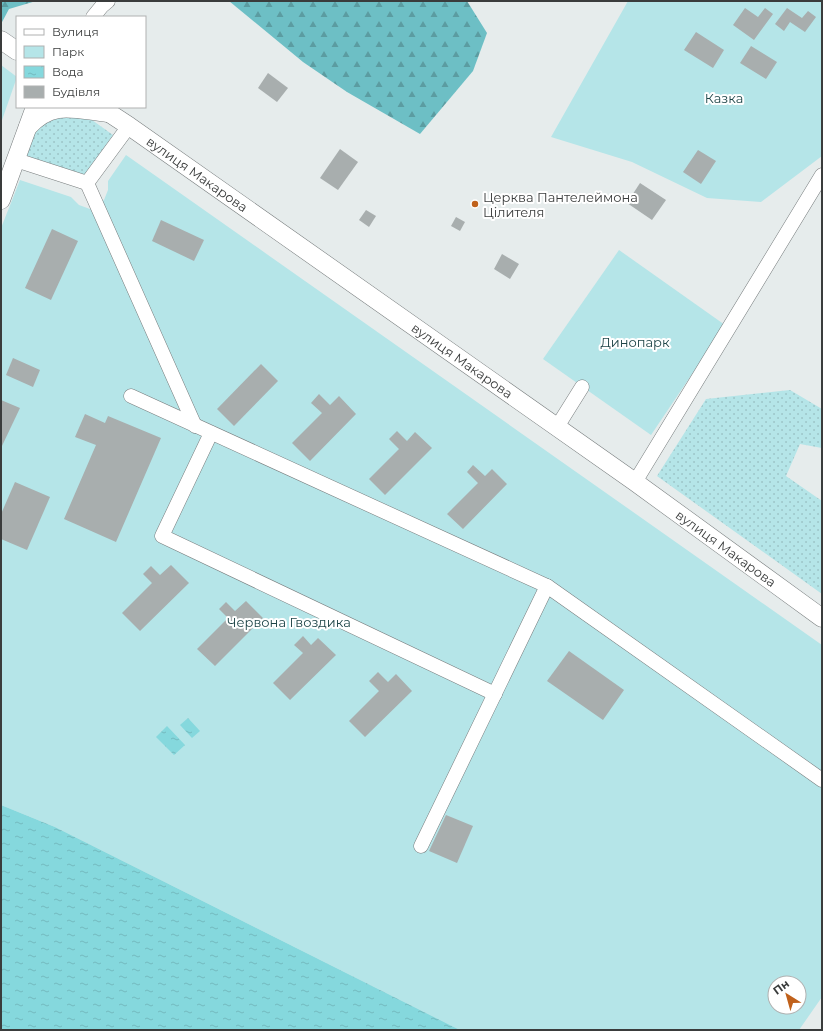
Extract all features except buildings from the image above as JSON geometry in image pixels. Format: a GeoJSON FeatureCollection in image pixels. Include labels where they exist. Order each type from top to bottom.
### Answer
{"type":"FeatureCollection","features":[{"type":"Feature","properties":{"kind":"main road"},"geometry":{"type":"LineString","coordinates":[[1,40],[16,50]]}},
{"type":"Feature","properties":{"kind":"main road"},"geometry":{"type":"LineString","coordinates":[[1,200],[35,108]]}},
{"type":"Feature","properties":{"kind":"main road"},"geometry":{"type":"LineString","coordinates":[[27,128],[36,118],[49,111],[62,108]]}},
{"type":"Feature","properties":{"kind":"main road"},"geometry":{"type":"LineString","coordinates":[[71,108],[86,111],[104,110]]}},
{"type":"Feature","properties":{"kind":"main road","name":"вулиця Макарова"},"geometry":{"type":"LineString","coordinates":[[104,110],[558,427],[822,618]]}},
{"type":"Feature","properties":{"kind":"street"},"geometry":{"type":"LineString","coordinates":[[94,16],[103,3]]}},
{"type":"Feature","properties":{"kind":"street"},"geometry":{"type":"LineString","coordinates":[[87,183],[129,126]]}},
{"type":"Feature","properties":{"kind":"street"},"geometry":{"type":"LineString","coordinates":[[16,160],[87,183],[195,426]]}},
{"type":"Feature","properties":{"kind":"street"},"geometry":{"type":"LineString","coordinates":[[635,482],[822,176]]}},
{"type":"Feature","properties":{"kind":"street"},"geometry":{"type":"LineString","coordinates":[[558,427],[582,387]]}},
{"type":"Feature","properties":{"kind":"street"},"geometry":{"type":"LineString","coordinates":[[131,396],[547,586],[822,780]]}},
{"type":"Feature","properties":{"kind":"street"},"geometry":{"type":"LineString","coordinates":[[211,433],[162,536],[495,694]]}},
{"type":"Feature","properties":{"kind":"street"},"geometry":{"type":"LineString","coordinates":[[421,846],[547,586]]}},
{"type":"Feature","properties":{"kind":"green space"},"geometry":{"type":"Polygon","coordinates":[[[1,1],[36,1],[9,9],[1,24],[1,1]]]}},
{"type":"Feature","properties":{"kind":"green space"},"geometry":{"type":"Polygon","coordinates":[[[229,1],[467,1],[487,33],[473,71],[420,134],[347,92],[303,62],[229,1]]]}},
{"type":"Feature","properties":{"kind":"green space","name":"Казка"},"geometry":{"type":"Polygon","coordinates":[[[628,1],[822,1],[822,156],[761,202],[707,198],[632,162],[551,137],[628,1]]]}},
{"type":"Feature","properties":{"kind":"green space"},"geometry":{"type":"Polygon","coordinates":[[[1,65],[16,76],[16,80],[1,123],[1,65]]]}},
{"type":"Feature","properties":{"kind":"green space"},"geometry":{"type":"Polygon","coordinates":[[[70,114],[92,120],[113,135],[84,176],[23,155],[37,124],[70,114]]]}},
{"type":"Feature","properties":{"kind":"green space","name":"Червона Гвоздика"},"geometry":{"type":"Polygon","coordinates":[[[126,155],[822,645],[822,997],[799,1030],[460,1030],[55,827],[1,805],[1,228],[20,180],[71,197],[79,205],[90,209],[104,200],[108,190],[108,181],[126,155]]]}},
{"type":"Feature","properties":{"kind":"green space","name":"Динопарк"},"geometry":{"type":"Polygon","coordinates":[[[619,250],[725,325],[651,435],[543,359],[619,250]]]}},
{"type":"Feature","properties":{"kind":"green space"},"geometry":{"type":"Polygon","coordinates":[[[790,390],[822,409],[822,448],[800,444],[786,476],[822,501],[822,594],[657,476],[706,399],[790,390]]]}},
{"type":"Feature","properties":{"kind":"water"},"geometry":{"type":"Polygon","coordinates":[[[188,718],[200,731],[192,738],[180,725],[188,718]]]}},
{"type":"Feature","properties":{"kind":"water"},"geometry":{"type":"Polygon","coordinates":[[[167,726],[185,745],[174,755],[156,737],[167,726]]]}},
{"type":"Feature","properties":{"kind":"water"},"geometry":{"type":"Polygon","coordinates":[[[1,805],[55,827],[460,1030],[1,1030],[1,805]]]}},
{"type":"Feature","properties":{"kind":"place","name":"Церква Пантелеймона Цілителя"},"geometry":{"type":"Point","coordinates":[475,204]}}]}
